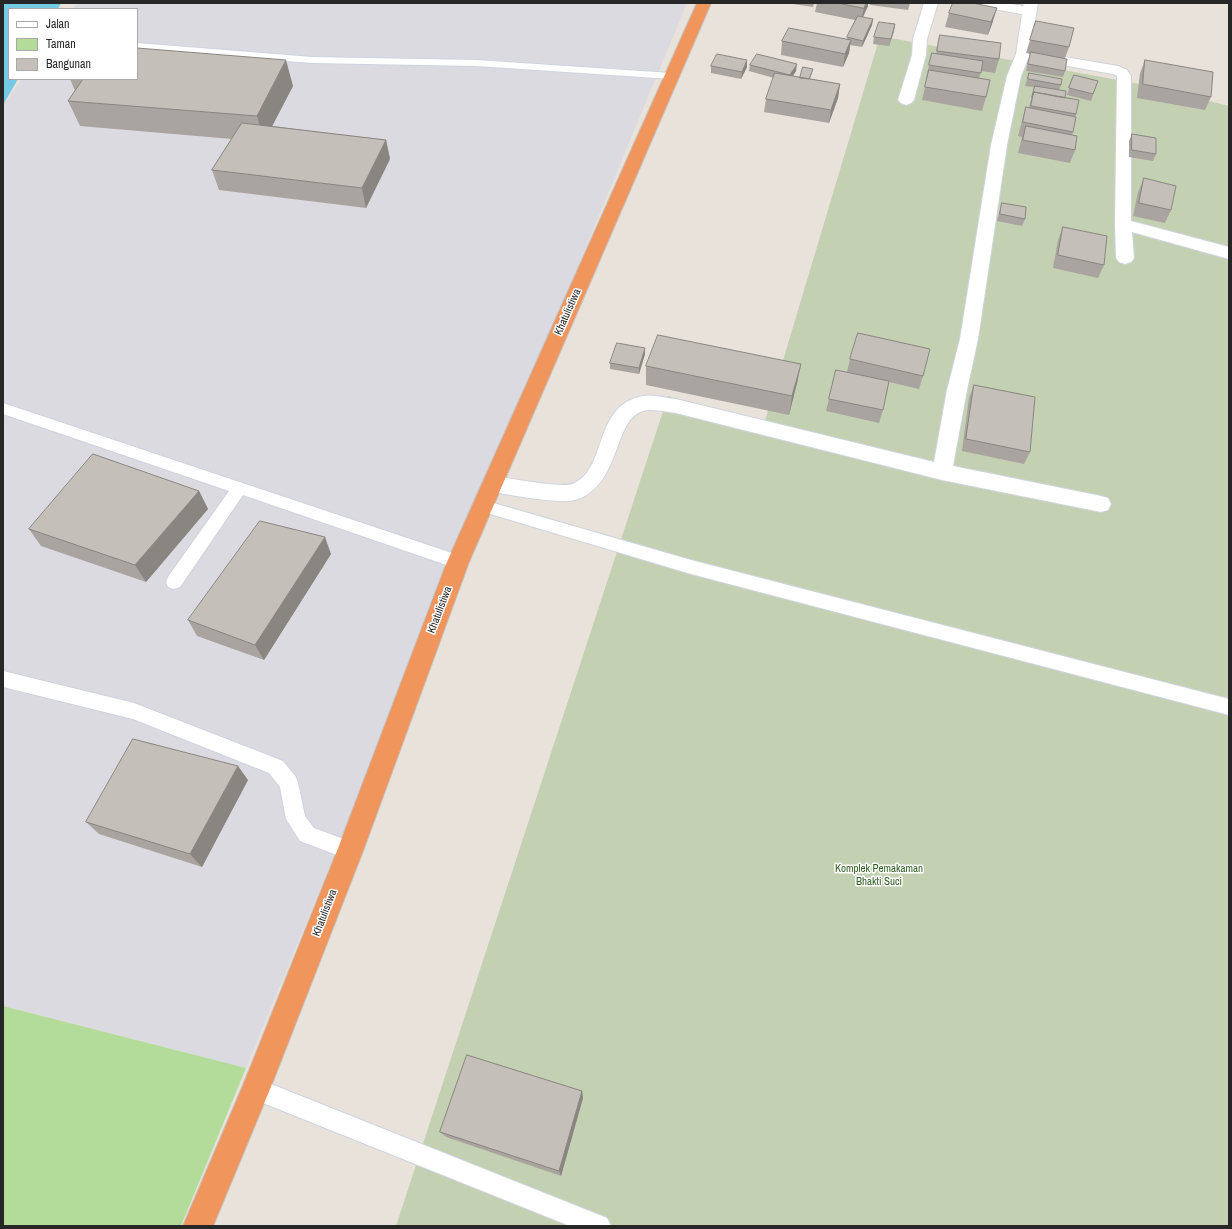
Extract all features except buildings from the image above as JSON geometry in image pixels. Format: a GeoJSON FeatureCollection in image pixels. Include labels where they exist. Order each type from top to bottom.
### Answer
{"type":"FeatureCollection","features":[{"type":"Feature","properties":{"kind":"highway","name":"Khatulistiwa"},"geometry":{"type":"LineString","coordinates":[[198,1226],[256,1089],[350,851],[458,562],[704,3]]}},
{"type":"Feature","properties":{"kind":"street"},"geometry":{"type":"LineString","coordinates":[[906,100],[919,55],[920,39],[931,3]]}},
{"type":"Feature","properties":{"kind":"street"},"geometry":{"type":"LineString","coordinates":[[942,472],[968,339],[999,145],[1014,76],[1023,54],[1022,52],[1031,7],[982,3]]}},
{"type":"Feature","properties":{"kind":"street"},"geometry":{"type":"LineString","coordinates":[[1023,54],[1118,70],[1122,72],[1124,76],[1124,258]]}},
{"type":"Feature","properties":{"kind":"street"},"geometry":{"type":"LineString","coordinates":[[1123,224],[1229,253]]}},
{"type":"Feature","properties":{"kind":"street"},"geometry":{"type":"LineString","coordinates":[[493,484],[539,491],[573,492],[585,488],[595,476],[622,416],[633,406],[643,403],[676,406],[942,472],[1101,504]]}},
{"type":"Feature","properties":{"kind":"lane"},"geometry":{"type":"LineString","coordinates":[[138,46],[312,60],[476,63],[671,76]]}},
{"type":"Feature","properties":{"kind":"lane"},"geometry":{"type":"LineString","coordinates":[[3,408],[458,562]]}},
{"type":"Feature","properties":{"kind":"lane"},"geometry":{"type":"LineString","coordinates":[[174,582],[239,488]]}},
{"type":"Feature","properties":{"kind":"lane"},"geometry":{"type":"LineString","coordinates":[[483,506],[691,566],[1229,707]]}},
{"type":"Feature","properties":{"kind":"lane"},"geometry":{"type":"LineString","coordinates":[[3,679],[134,712],[276,767],[289,783],[296,819],[307,835],[350,851]]}},
{"type":"Feature","properties":{"kind":"lane"},"geometry":{"type":"LineString","coordinates":[[256,1089],[599,1226]]}},
{"type":"Feature","properties":{"kind":"shaded area"},"geometry":{"type":"Polygon","coordinates":[[[77,3],[687,3],[246,1068],[3,1006],[3,105],[21,80],[138,80],[138,8],[74,8],[77,3]]]}},
{"type":"Feature","properties":{"kind":"green space","name":"Komplek Pemakaman Bhakti Suci"},"geometry":{"type":"Polygon","coordinates":[[[880,36],[1145,85],[1229,106],[1229,1226],[396,1226],[668,396],[764,424],[880,36]]]}},
{"type":"Feature","properties":{"kind":"green space"},"geometry":{"type":"Polygon","coordinates":[[[3,1006],[246,1068],[181,1226],[3,1226],[3,1006]]]}},
{"type":"Feature","properties":{"kind":"water"},"geometry":{"type":"Polygon","coordinates":[[[3,3],[61,3],[58,8],[8,8],[8,80],[17,80],[3,105],[3,3]]]}}]}
